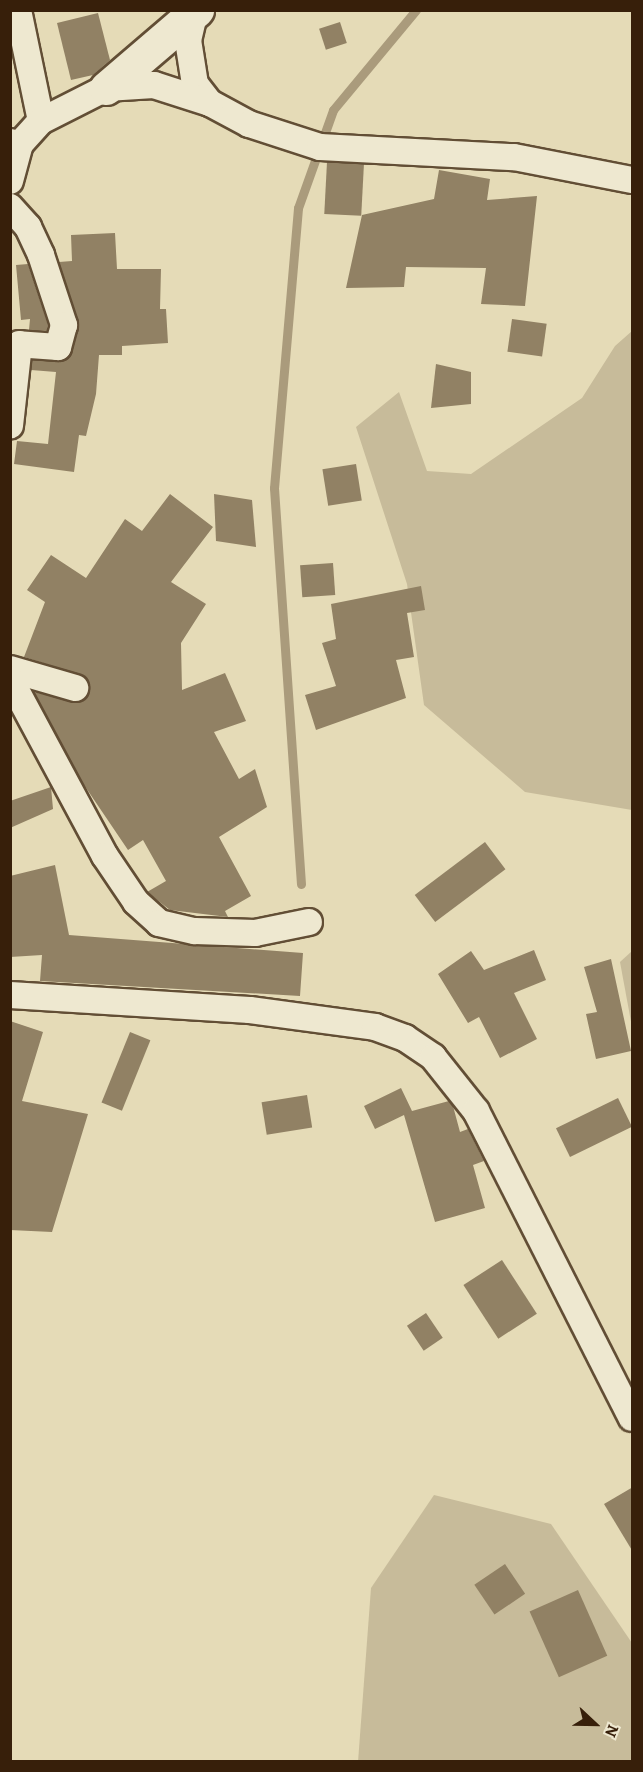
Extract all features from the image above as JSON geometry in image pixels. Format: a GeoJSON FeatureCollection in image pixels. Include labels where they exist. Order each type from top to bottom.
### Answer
{"type":"FeatureCollection","features":[{"type":"Feature","properties":{"kind":"street"},"geometry":{"type":"LineString","coordinates":[[18,10],[41,121]]}},
{"type":"Feature","properties":{"kind":"street"},"geometry":{"type":"LineString","coordinates":[[10,181],[15,143],[41,121],[106,88],[195,15]]}},
{"type":"Feature","properties":{"kind":"street"},"geometry":{"type":"LineString","coordinates":[[195,15],[188,40],[190,65],[195,84],[210,103]]}},
{"type":"Feature","properties":{"kind":"street"},"geometry":{"type":"LineString","coordinates":[[106,88],[154,85],[210,103],[249,124],[320,147],[514,157],[633,180]]}},
{"type":"Feature","properties":{"kind":"street"},"geometry":{"type":"LineString","coordinates":[[10,207],[28,227],[41,255],[64,325],[58,347],[19,344],[10,426]]}},
{"type":"Feature","properties":{"kind":"street"},"geometry":{"type":"LineString","coordinates":[[10,669],[75,688]]}},
{"type":"Feature","properties":{"kind":"street"},"geometry":{"type":"LineString","coordinates":[[10,679],[105,856],[136,902],[159,923],[195,931],[255,933],[309,922]]}},
{"type":"Feature","properties":{"kind":"street"},"geometry":{"type":"LineString","coordinates":[[10,995],[250,1010],[375,1027],[405,1038],[433,1057],[476,1111],[633,1418]]}},
{"type":"Feature","properties":{"kind":"shaded area"},"geometry":{"type":"Polygon","coordinates":[[[632,331],[632,810],[525,792],[424,705],[407,584],[356,427],[399,392],[427,471],[471,474],[582,398],[615,346],[632,331]]]}},
{"type":"Feature","properties":{"kind":"shaded area"},"geometry":{"type":"Polygon","coordinates":[[[632,951],[632,1027],[620,962],[632,951]]]}},
{"type":"Feature","properties":{"kind":"shaded area"},"geometry":{"type":"Polygon","coordinates":[[[434,1495],[551,1524],[632,1643],[632,1761],[358,1762],[371,1588],[434,1495]]]}},
{"type":"Feature","properties":{"kind":"building"},"geometry":{"type":"Polygon","coordinates":[[[98,13],[110,60],[93,75],[71,80],[57,23],[98,13]]]}},
{"type":"Feature","properties":{"kind":"building"},"geometry":{"type":"Polygon","coordinates":[[[340,22],[347,43],[326,50],[319,29],[340,22]]]}},
{"type":"Feature","properties":{"kind":"building"},"geometry":{"type":"Polygon","coordinates":[[[327,162],[364,164],[361,216],[324,214],[327,162]]]}},
{"type":"Feature","properties":{"kind":"building"},"geometry":{"type":"Polygon","coordinates":[[[439,170],[490,179],[487,200],[537,196],[525,306],[481,304],[486,268],[406,267],[404,287],[346,288],[362,215],[434,199],[439,170]]]}},
{"type":"Feature","properties":{"kind":"building"},"geometry":{"type":"Polygon","coordinates":[[[115,233],[117,269],[161,269],[160,309],[166,309],[168,343],[122,346],[122,355],[99,355],[96,394],[86,436],[79,435],[74,472],[14,464],[17,441],[48,444],[56,372],[31,370],[32,360],[64,361],[78,329],[59,262],[72,261],[71,235],[115,233]]]}},
{"type":"Feature","properties":{"kind":"building"},"geometry":{"type":"Polygon","coordinates":[[[28,264],[48,325],[47,331],[29,330],[30,319],[21,320],[16,265],[28,264]]]}},
{"type":"Feature","properties":{"kind":"building"},"geometry":{"type":"Polygon","coordinates":[[[512,319],[547,324],[542,357],[507,352],[512,319]]]}},
{"type":"Feature","properties":{"kind":"building"},"geometry":{"type":"Polygon","coordinates":[[[436,364],[471,372],[471,404],[431,408],[436,364]]]}},
{"type":"Feature","properties":{"kind":"building"},"geometry":{"type":"Polygon","coordinates":[[[356,464],[362,501],[328,506],[322,469],[356,464]]]}},
{"type":"Feature","properties":{"kind":"building"},"geometry":{"type":"Polygon","coordinates":[[[170,494],[213,527],[171,582],[206,604],[181,643],[182,690],[225,673],[246,721],[214,732],[239,779],[255,769],[267,807],[219,837],[251,896],[225,911],[228,917],[170,910],[147,892],[166,881],[143,840],[128,850],[82,782],[34,692],[78,703],[89,693],[89,684],[79,674],[24,657],[45,602],[27,590],[51,555],[86,578],[125,519],[142,531],[170,494]]]}},
{"type":"Feature","properties":{"kind":"building"},"geometry":{"type":"Polygon","coordinates":[[[214,494],[252,500],[256,547],[216,541],[214,494]]]}},
{"type":"Feature","properties":{"kind":"building"},"geometry":{"type":"Polygon","coordinates":[[[333,563],[335,595],[302,597],[300,565],[333,563]]]}},
{"type":"Feature","properties":{"kind":"building"},"geometry":{"type":"Polygon","coordinates":[[[421,586],[425,610],[407,613],[414,657],[396,660],[406,698],[316,730],[305,695],[336,686],[322,643],[336,639],[331,604],[421,586]]]}},
{"type":"Feature","properties":{"kind":"building"},"geometry":{"type":"Polygon","coordinates":[[[51,787],[53,809],[10,828],[10,801],[51,787]]]}},
{"type":"Feature","properties":{"kind":"building"},"geometry":{"type":"Polygon","coordinates":[[[485,842],[505,869],[435,922],[415,895],[485,842]]]}},
{"type":"Feature","properties":{"kind":"building"},"geometry":{"type":"Polygon","coordinates":[[[55,865],[69,935],[303,953],[300,996],[40,981],[42,955],[10,957],[10,876],[55,865]]]}},
{"type":"Feature","properties":{"kind":"building"},"geometry":{"type":"Polygon","coordinates":[[[534,950],[546,980],[514,993],[537,1039],[500,1058],[479,1017],[468,1023],[438,974],[471,951],[484,970],[534,950]]]}},
{"type":"Feature","properties":{"kind":"building"},"geometry":{"type":"Polygon","coordinates":[[[611,959],[631,1051],[596,1059],[586,1014],[597,1012],[584,967],[611,959]]]}},
{"type":"Feature","properties":{"kind":"building"},"geometry":{"type":"Polygon","coordinates":[[[10,1021],[43,1032],[22,1101],[88,1114],[52,1232],[10,1230],[10,1021]]]}},
{"type":"Feature","properties":{"kind":"building"},"geometry":{"type":"Polygon","coordinates":[[[130,1032],[150,1040],[122,1111],[102,1102],[130,1032]]]}},
{"type":"Feature","properties":{"kind":"building"},"geometry":{"type":"Polygon","coordinates":[[[401,1088],[412,1111],[449,1101],[453,1106],[460,1132],[468,1129],[484,1161],[473,1165],[485,1208],[435,1222],[404,1115],[375,1129],[364,1106],[401,1088]]]}},
{"type":"Feature","properties":{"kind":"building"},"geometry":{"type":"Polygon","coordinates":[[[307,1095],[312,1128],[267,1135],[262,1102],[307,1095]]]}},
{"type":"Feature","properties":{"kind":"building"},"geometry":{"type":"Polygon","coordinates":[[[618,1098],[632,1127],[570,1157],[556,1128],[618,1098]]]}},
{"type":"Feature","properties":{"kind":"building"},"geometry":{"type":"Polygon","coordinates":[[[502,1260],[537,1314],[498,1339],[463,1285],[502,1260]]]}},
{"type":"Feature","properties":{"kind":"building"},"geometry":{"type":"Polygon","coordinates":[[[426,1313],[443,1338],[424,1351],[407,1326],[426,1313]]]}},
{"type":"Feature","properties":{"kind":"building"},"geometry":{"type":"Polygon","coordinates":[[[633,1487],[633,1552],[604,1504],[633,1487]]]}},
{"type":"Feature","properties":{"kind":"building"},"geometry":{"type":"Polygon","coordinates":[[[505,1564],[525,1594],[494,1615],[474,1585],[505,1564]]]}},
{"type":"Feature","properties":{"kind":"building"},"geometry":{"type":"Polygon","coordinates":[[[578,1590],[607,1656],[559,1677],[530,1612],[578,1590]]]}},
{"type":"Feature","properties":{"kind":"waterway"},"geometry":{"type":"LineString","coordinates":[[301,884],[274,488],[298,208],[333,110],[416,10]]}}]}
